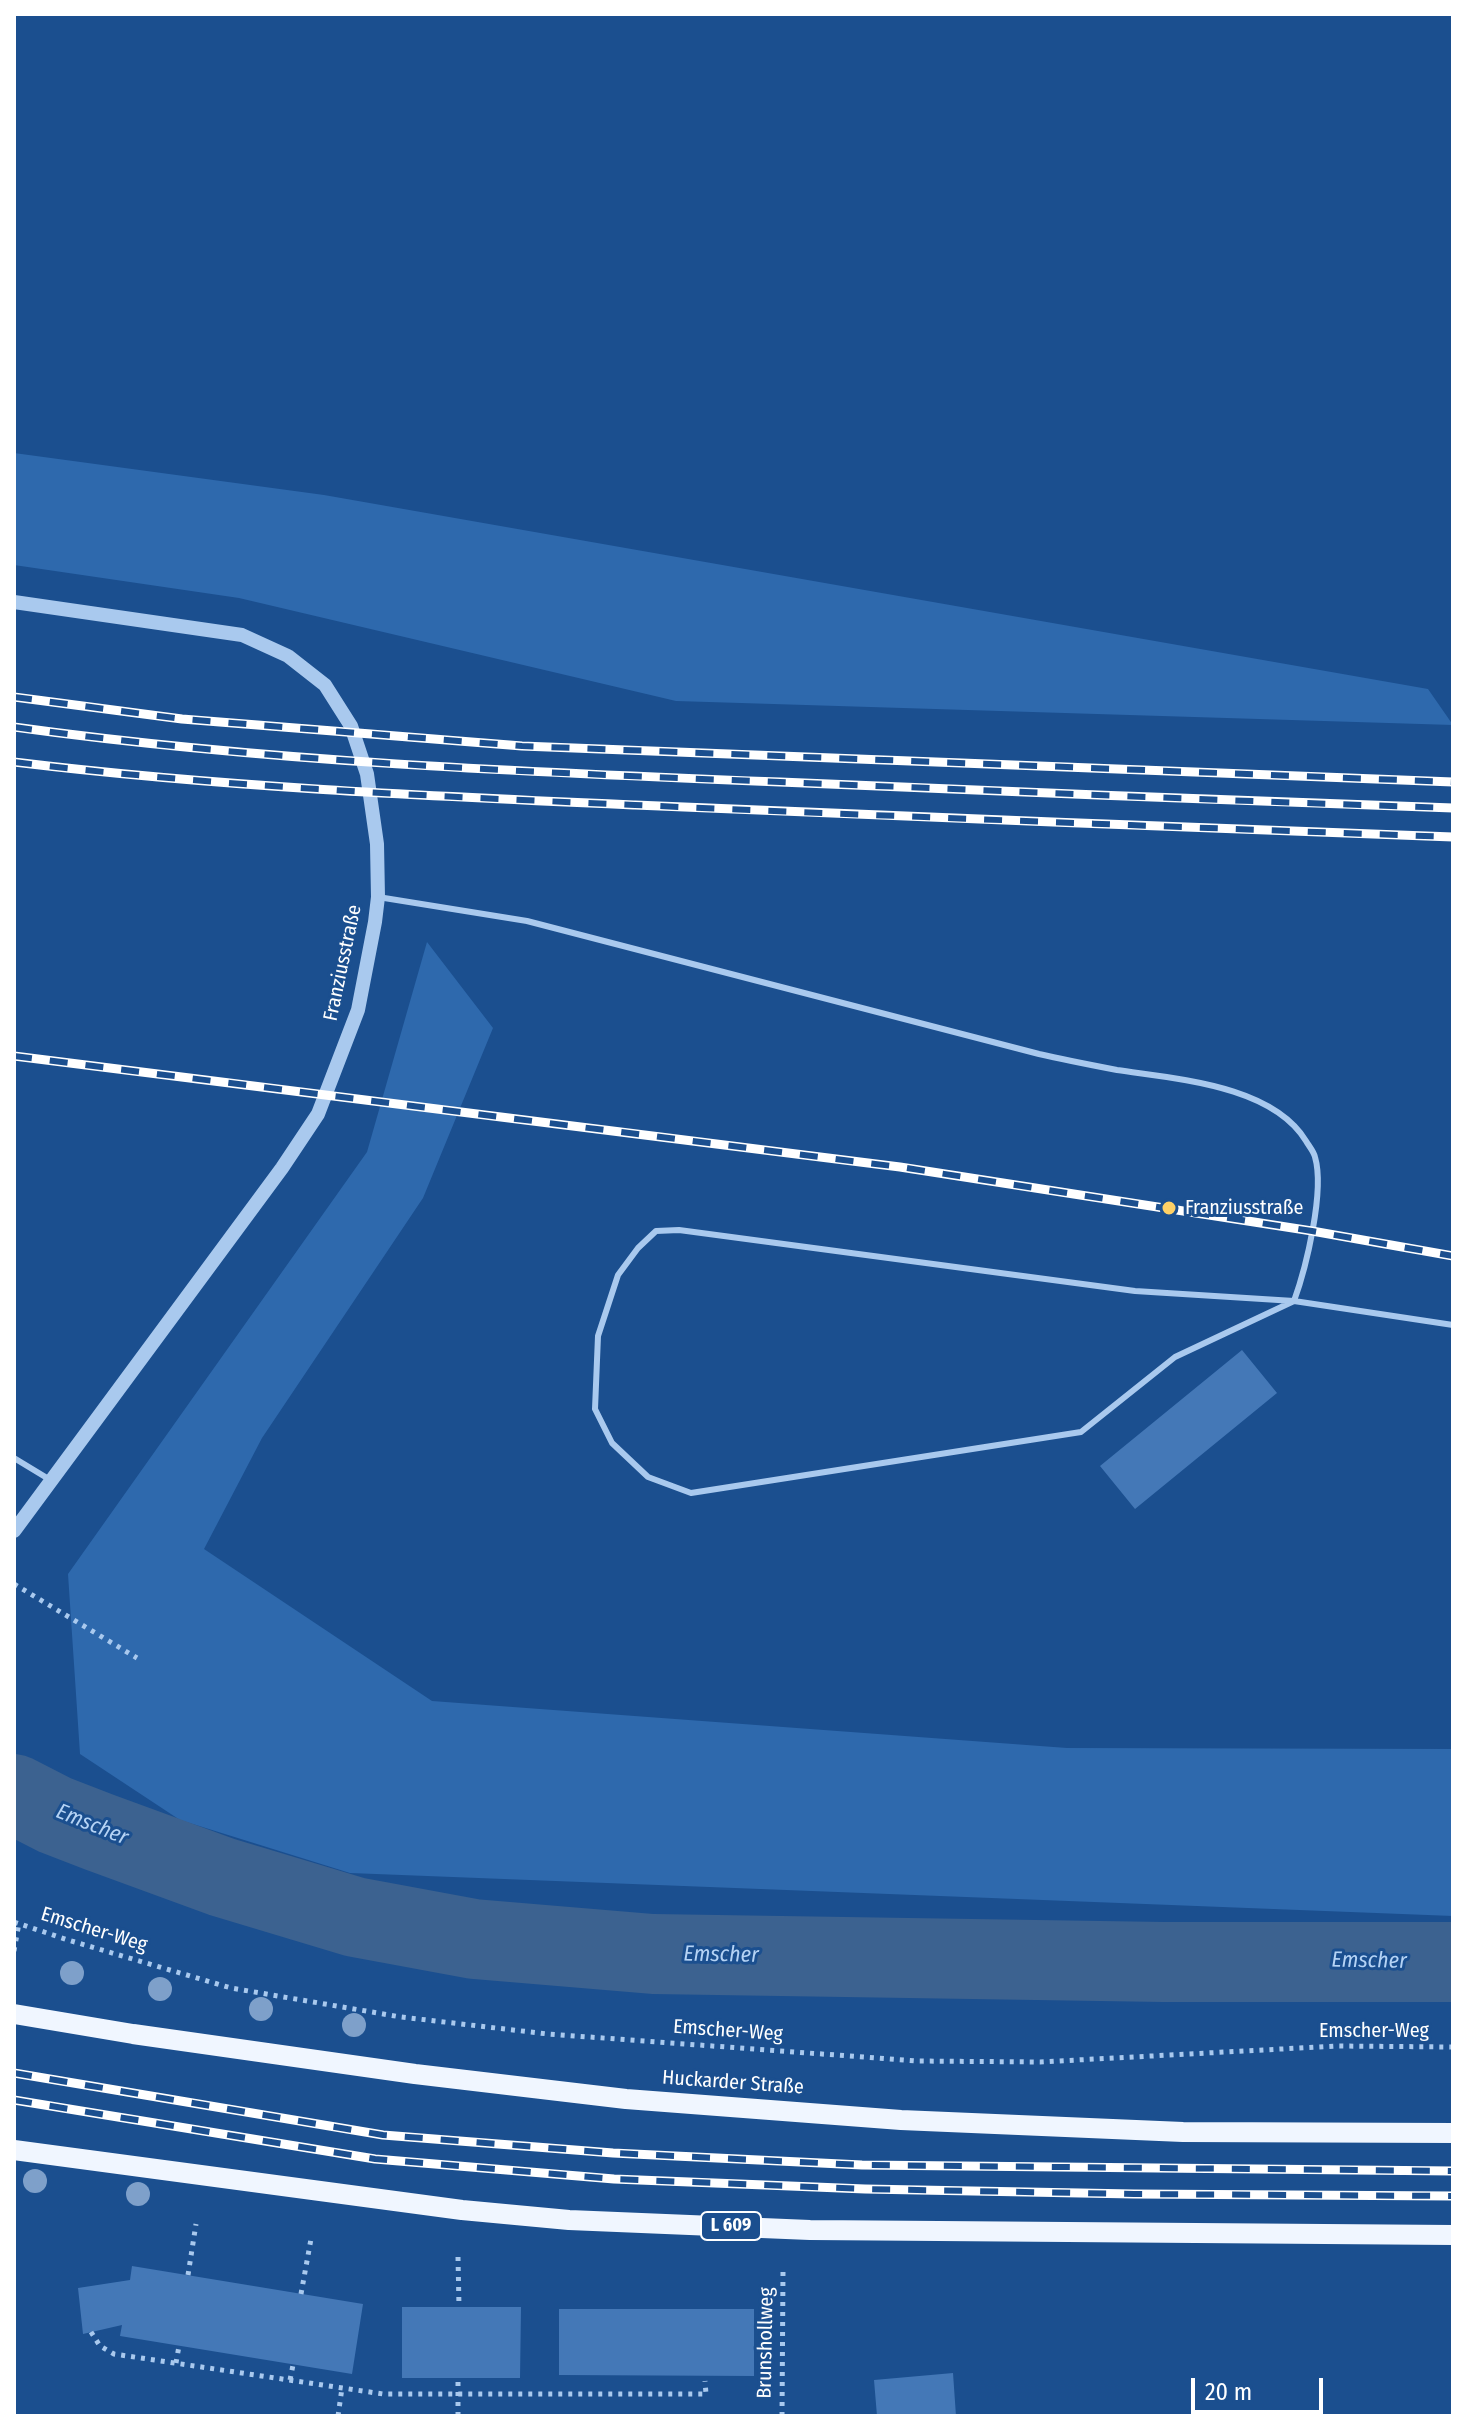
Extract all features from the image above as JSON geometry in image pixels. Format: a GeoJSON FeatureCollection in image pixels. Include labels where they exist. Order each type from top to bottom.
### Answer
{"type":"FeatureCollection","features":[{"type":"Feature","properties":{"kind":"main road","name":"Huckarder Straße"},"geometry":{"type":"LineString","coordinates":[[14,2014],[415,2074],[626,2099],[901,2120],[1168,2132],[1453,2133]]}},
{"type":"Feature","properties":{"kind":"main road","name":"L 609"},"geometry":{"type":"LineString","coordinates":[[14,2150],[462,2210],[569,2220],[810,2230],[1453,2235]]}},
{"type":"Feature","properties":{"kind":"street","name":"Franziusstraße"},"geometry":{"type":"LineString","coordinates":[[14,602],[242,635],[288,656],[325,685],[351,726],[367,774],[377,844],[378,897],[358,1010],[318,1114],[273,1181],[14,1531]]}},
{"type":"Feature","properties":{"kind":"lane"},"geometry":{"type":"LineString","coordinates":[[378,897],[527,921],[1039,1054],[1215,1085],[1246,1095],[1299,1128],[1315,1156],[1315,1215],[1305,1270],[1294,1301],[1175,1357],[1081,1432],[691,1493],[648,1477],[612,1443],[595,1409],[598,1336],[618,1275],[638,1248],[656,1231],[679,1230],[1135,1291],[1294,1301],[1453,1325]]}},
{"type":"Feature","properties":{"kind":"lane"},"geometry":{"type":"LineString","coordinates":[[14,1458],[52,1481]]}},
{"type":"Feature","properties":{"kind":"path"},"geometry":{"type":"LineString","coordinates":[[14,1584],[137,1658]]}},
{"type":"Feature","properties":{"kind":"path"},"geometry":{"type":"LineString","coordinates":[[14,1951],[16,1922]]}},
{"type":"Feature","properties":{"kind":"path","name":"Emscher-Weg"},"geometry":{"type":"LineString","coordinates":[[16,1922],[231,1988],[401,2017],[548,2034],[918,2061],[1040,2062],[1337,2046],[1453,2047]]}},
{"type":"Feature","properties":{"kind":"path"},"geometry":{"type":"LineString","coordinates":[[188,2275],[196,2224]]}},
{"type":"Feature","properties":{"kind":"path"},"geometry":{"type":"LineString","coordinates":[[301,2294],[311,2239]]}},
{"type":"Feature","properties":{"kind":"path"},"geometry":{"type":"LineString","coordinates":[[458,2257],[459,2307]]}},
{"type":"Feature","properties":{"kind":"path","name":"Brunshollweg"},"geometry":{"type":"LineString","coordinates":[[782,2416],[783,2271]]}},
{"type":"Feature","properties":{"kind":"path"},"geometry":{"type":"LineString","coordinates":[[91,2332],[100,2346],[114,2354],[383,2394],[706,2394],[705,2381]]}},
{"type":"Feature","properties":{"kind":"path"},"geometry":{"type":"LineString","coordinates":[[176,2363],[179,2346]]}},
{"type":"Feature","properties":{"kind":"path"},"geometry":{"type":"LineString","coordinates":[[290,2380],[293,2365]]}},
{"type":"Feature","properties":{"kind":"path"},"geometry":{"type":"LineString","coordinates":[[458,2378],[458,2416]]}},
{"type":"Feature","properties":{"kind":"path"},"geometry":{"type":"LineString","coordinates":[[608,2382],[608,2393]]}},
{"type":"Feature","properties":{"kind":"path"},"geometry":{"type":"LineString","coordinates":[[338,2416],[342,2388]]}},
{"type":"Feature","properties":{"kind":"shaded area"},"geometry":{"type":"Polygon","coordinates":[[[14,453],[324,495],[1428,689],[1453,725],[676,701],[239,598],[14,565],[14,453]]]}},
{"type":"Feature","properties":{"kind":"shaded area"},"geometry":{"type":"Polygon","coordinates":[[[427,942],[493,1028],[423,1198],[262,1438],[204,1549],[432,1701],[1067,1748],[1453,1749],[1453,1916],[350,1873],[180,1820],[80,1754],[68,1574],[367,1152],[427,942]]]}},
{"type":"Feature","properties":{"kind":"building"},"geometry":{"type":"Polygon","coordinates":[[[1242,1350],[1277,1393],[1135,1509],[1100,1466],[1242,1350]]]}},
{"type":"Feature","properties":{"kind":"building"},"geometry":{"type":"Polygon","coordinates":[[[132,2266],[363,2304],[352,2374],[120,2336],[122,2325],[83,2334],[78,2288],[130,2280],[132,2266]]]}},
{"type":"Feature","properties":{"kind":"building"},"geometry":{"type":"Polygon","coordinates":[[[402,2307],[521,2307],[520,2378],[402,2378],[402,2307]]]}},
{"type":"Feature","properties":{"kind":"building"},"geometry":{"type":"Polygon","coordinates":[[[559,2309],[754,2309],[754,2376],[559,2375],[559,2309]]]}},
{"type":"Feature","properties":{"kind":"building"},"geometry":{"type":"Polygon","coordinates":[[[953,2373],[956,2416],[877,2416],[874,2380],[953,2373]]]}},
{"type":"Feature","properties":{"kind":"waterway","name":"Emscher"},"geometry":{"type":"LineString","coordinates":[[14,1794],[55,1815],[222,1877],[355,1917],[474,1939],[653,1954],[1164,1962],[1453,1962]]}},
{"type":"Feature","properties":{"kind":"railway"},"geometry":{"type":"LineString","coordinates":[[14,697],[182,719],[522,746],[1453,782]]}},
{"type":"Feature","properties":{"kind":"railway"},"geometry":{"type":"LineString","coordinates":[[14,727],[205,749],[492,769],[1453,808]]}},
{"type":"Feature","properties":{"kind":"railway"},"geometry":{"type":"LineString","coordinates":[[14,762],[169,778],[402,794],[1453,837]]}},
{"type":"Feature","properties":{"kind":"railway"},"geometry":{"type":"LineString","coordinates":[[14,1056],[900,1167],[1453,1256]]}},
{"type":"Feature","properties":{"kind":"railway"},"geometry":{"type":"LineString","coordinates":[[14,2073],[383,2135],[613,2153],[862,2165],[1453,2171]]}},
{"type":"Feature","properties":{"kind":"railway"},"geometry":{"type":"LineString","coordinates":[[14,2100],[375,2159],[614,2179],[865,2189],[1453,2196]]}},
{"type":"Feature","properties":{"kind":"place","name":"Franziusstraße"},"geometry":{"type":"Point","coordinates":[1169,1208]}}]}
